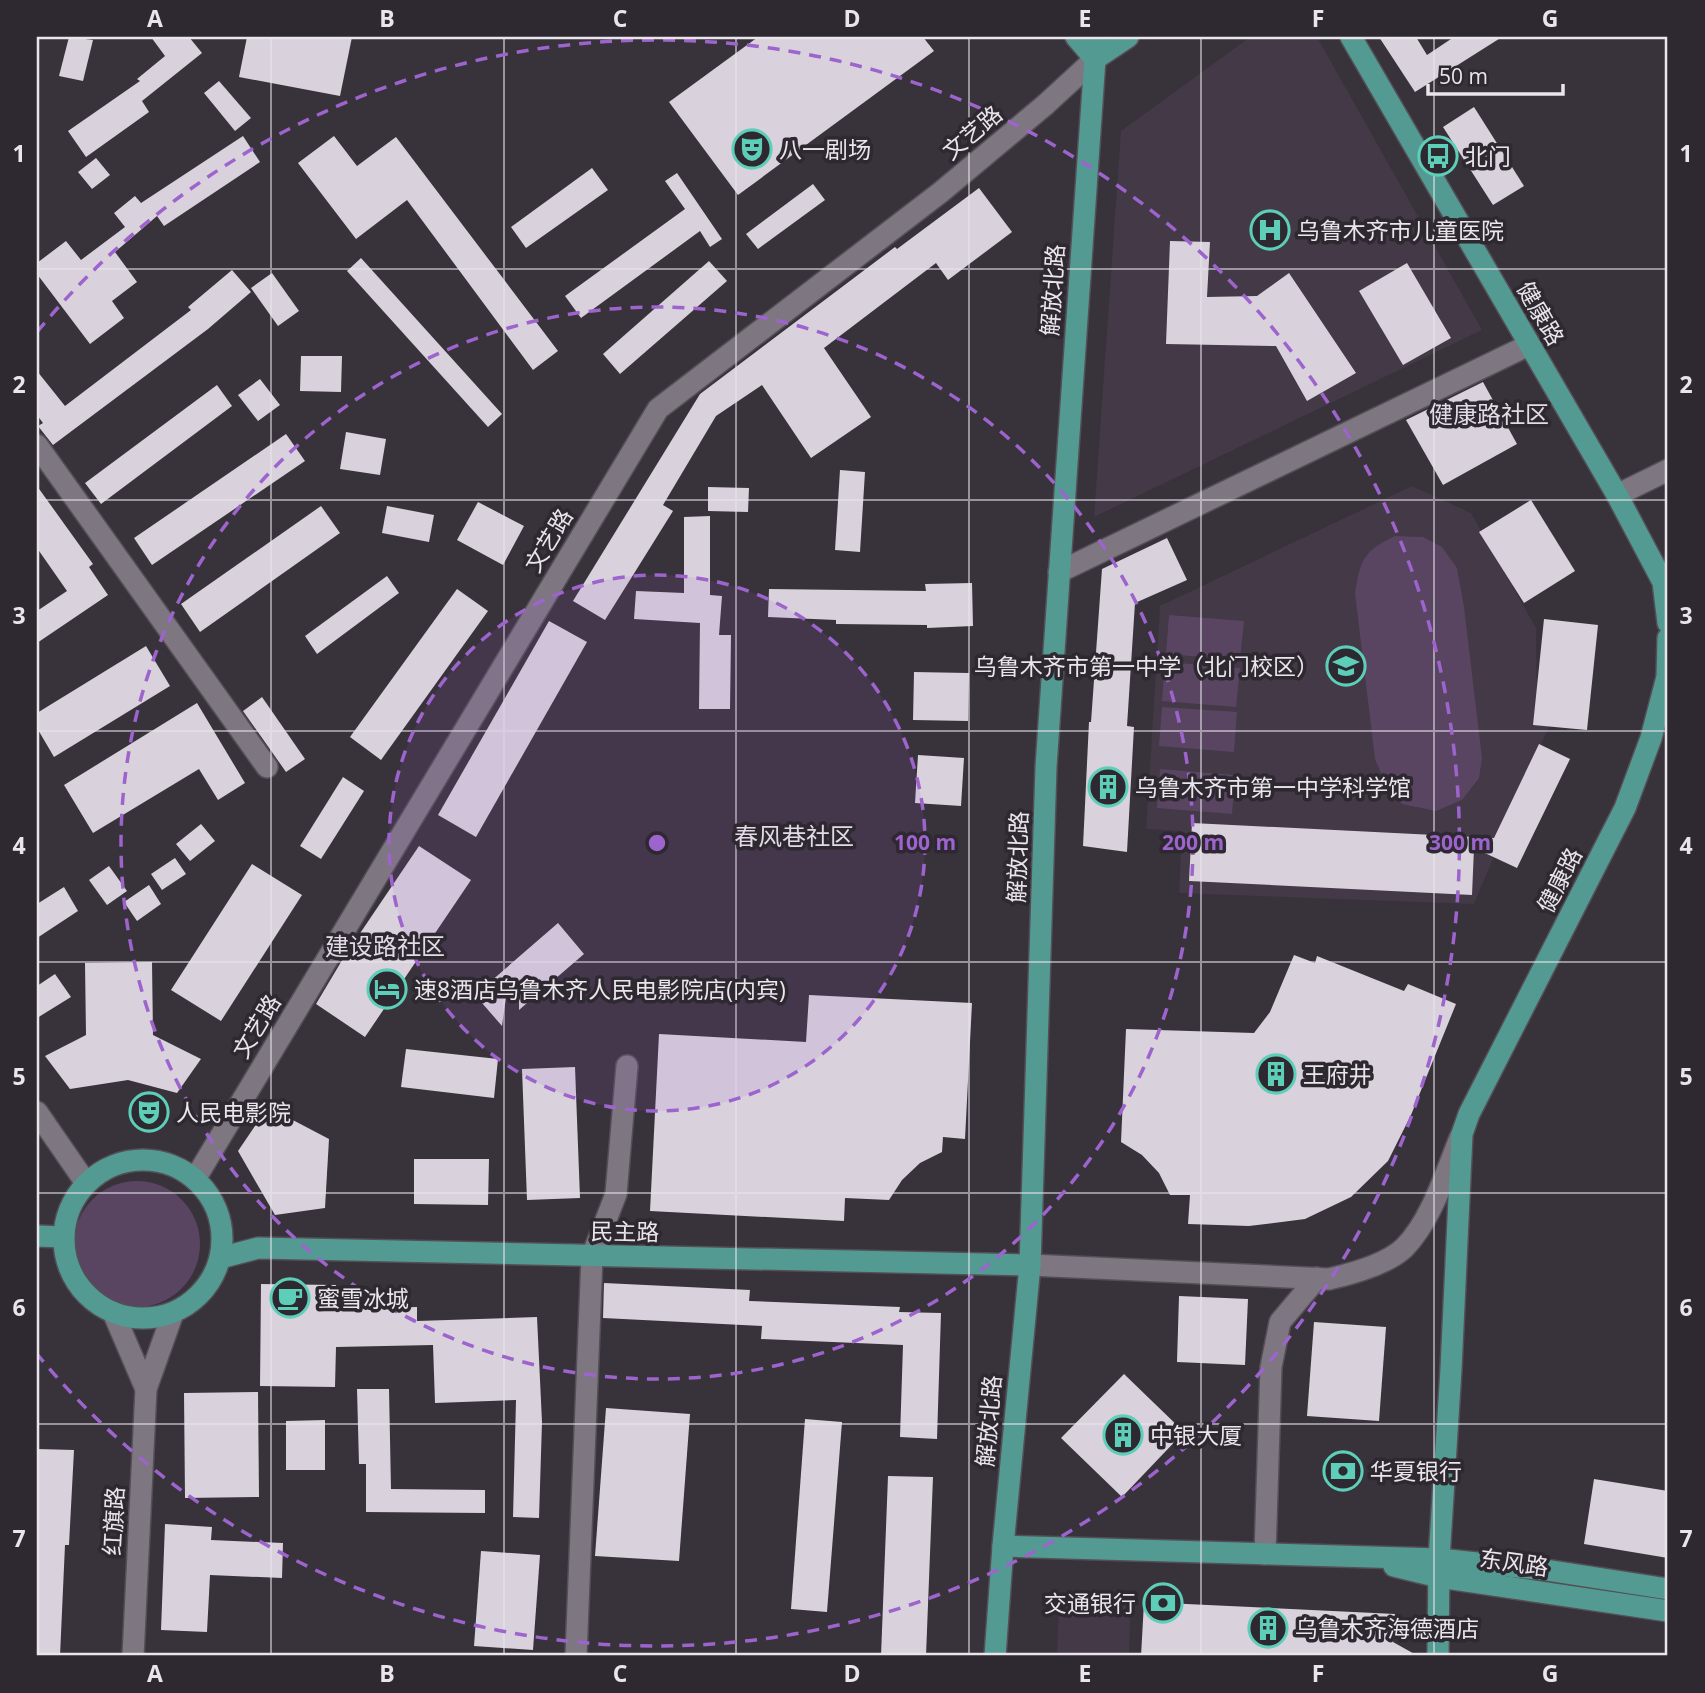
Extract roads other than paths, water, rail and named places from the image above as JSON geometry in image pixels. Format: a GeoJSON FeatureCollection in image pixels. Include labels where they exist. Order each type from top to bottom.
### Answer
{"type":"FeatureCollection","features":[{"type":"Feature","properties":{"kind":"main road"},"geometry":{"type":"LineString","coordinates":[[1076,37],[1095,59],[1128,37]]}},
{"type":"Feature","properties":{"kind":"main road","name":"解放北路"},"geometry":{"type":"LineString","coordinates":[[995,1656],[1030,1265],[1046,767],[1095,59],[1099,37]]}},
{"type":"Feature","properties":{"kind":"main road","name":"健康路"},"geometry":{"type":"LineString","coordinates":[[1351,37],[1620,500],[1663,582],[1668,623]]}},
{"type":"Feature","properties":{"kind":"main road","name":"健康路"},"geometry":{"type":"LineString","coordinates":[[1462,1134],[1625,808],[1651,738],[1667,677],[1668,638]]}},
{"type":"Feature","properties":{"kind":"main road"},"geometry":{"type":"LineString","coordinates":[[1438,1656],[1439,1568],[1462,1134]]}},
{"type":"Feature","properties":{"kind":"main road"},"geometry":{"type":"LineString","coordinates":[[152,1160],[175,1166],[195,1179],[210,1195],[219,1215],[223,1237],[220,1258],[211,1281],[194,1300],[173,1313],[153,1318],[132,1318],[113,1312],[92,1300],[76,1283],[66,1261],[63,1237],[66,1217],[74,1199],[86,1183],[106,1169],[128,1161],[152,1160]]}},
{"type":"Feature","properties":{"kind":"main road"},"geometry":{"type":"LineString","coordinates":[[37,1236],[63,1237]]}},
{"type":"Feature","properties":{"kind":"main road","name":"民主路"},"geometry":{"type":"LineString","coordinates":[[220,1258],[257,1248],[1030,1265]]}},
{"type":"Feature","properties":{"kind":"main road"},"geometry":{"type":"LineString","coordinates":[[1003,1546],[1354,1556],[1439,1568]]}},
{"type":"Feature","properties":{"kind":"main road","name":"东风路"},"geometry":{"type":"LineString","coordinates":[[1439,1568],[1546,1570],[1668,1589]]}},
{"type":"Feature","properties":{"kind":"main road","name":"东风路"},"geometry":{"type":"LineString","coordinates":[[1439,1568],[1668,1611]]}},
{"type":"Feature","properties":{"kind":"street","name":"文艺路"},"geometry":{"type":"LineString","coordinates":[[195,1179],[658,408],[941,192],[1045,105],[1095,59]]}},
{"type":"Feature","properties":{"kind":"street"},"geometry":{"type":"LineString","coordinates":[[1059,572],[1529,345]]}},
{"type":"Feature","properties":{"kind":"street"},"geometry":{"type":"LineString","coordinates":[[37,445],[267,767]]}},
{"type":"Feature","properties":{"kind":"street"},"geometry":{"type":"LineString","coordinates":[[1620,500],[1668,470]]}},
{"type":"Feature","properties":{"kind":"street"},"geometry":{"type":"LineString","coordinates":[[1620,500],[1668,482]]}},
{"type":"Feature","properties":{"kind":"street"},"geometry":{"type":"LineString","coordinates":[[576,1656],[592,1256],[616,1194],[627,1066]]}},
{"type":"Feature","properties":{"kind":"street"},"geometry":{"type":"LineString","coordinates":[[37,1112],[86,1183]]}},
{"type":"Feature","properties":{"kind":"street"},"geometry":{"type":"LineString","coordinates":[[1030,1265],[1329,1279],[1354,1273],[1403,1249],[1417,1231],[1437,1195],[1462,1134]]}},
{"type":"Feature","properties":{"kind":"street"},"geometry":{"type":"LineString","coordinates":[[1265,1554],[1271,1367],[1280,1322],[1317,1278]]}},
{"type":"Feature","properties":{"kind":"street"},"geometry":{"type":"LineString","coordinates":[[113,1312],[146,1389]]}},
{"type":"Feature","properties":{"kind":"street"},"geometry":{"type":"LineString","coordinates":[[146,1389],[173,1313]]}},
{"type":"Feature","properties":{"kind":"street","name":"红旗路"},"geometry":{"type":"LineString","coordinates":[[133,1656],[146,1389]]}},
{"type":"Feature","properties":{"kind":"place","name":"八一剧场"},"geometry":{"type":"Point","coordinates":[752,149]}},
{"type":"Feature","properties":{"kind":"place","name":"北门"},"geometry":{"type":"Point","coordinates":[1438,156]}},
{"type":"Feature","properties":{"kind":"place","name":"乌鲁木齐市儿童医院"},"geometry":{"type":"Point","coordinates":[1270,230]}},
{"type":"Feature","properties":{"kind":"place","name":"乌鲁木齐市第一中学（北门校区）"},"geometry":{"type":"Point","coordinates":[1346,666]}},
{"type":"Feature","properties":{"kind":"place","name":"乌鲁木齐市第一中学科学馆"},"geometry":{"type":"Point","coordinates":[1108,787]}},
{"type":"Feature","properties":{"kind":"place","name":"速8酒店乌鲁木齐人民电影院店(内宾)"},"geometry":{"type":"Point","coordinates":[387,989]}},
{"type":"Feature","properties":{"kind":"place","name":"王府井"},"geometry":{"type":"Point","coordinates":[1276,1074]}},
{"type":"Feature","properties":{"kind":"place","name":"人民电影院"},"geometry":{"type":"Point","coordinates":[149,1112]}},
{"type":"Feature","properties":{"kind":"place","name":"蜜雪冰城"},"geometry":{"type":"Point","coordinates":[290,1298]}},
{"type":"Feature","properties":{"kind":"place","name":"中银大厦"},"geometry":{"type":"Point","coordinates":[1123,1435]}},
{"type":"Feature","properties":{"kind":"place","name":"华夏银行"},"geometry":{"type":"Point","coordinates":[1343,1471]}},
{"type":"Feature","properties":{"kind":"place","name":"交通银行"},"geometry":{"type":"Point","coordinates":[1163,1603]}},
{"type":"Feature","properties":{"kind":"place","name":"乌鲁木齐海德酒店"},"geometry":{"type":"Point","coordinates":[1268,1628]}},
{"type":"Feature","properties":{"kind":"district","name":"健康路社区"},"geometry":{"type":"Point","coordinates":[1489,413]}},
{"type":"Feature","properties":{"kind":"district","name":"春风巷社区"},"geometry":{"type":"Point","coordinates":[794,835]}},
{"type":"Feature","properties":{"kind":"district","name":"建设路社区"},"geometry":{"type":"Point","coordinates":[385,945]}}]}
